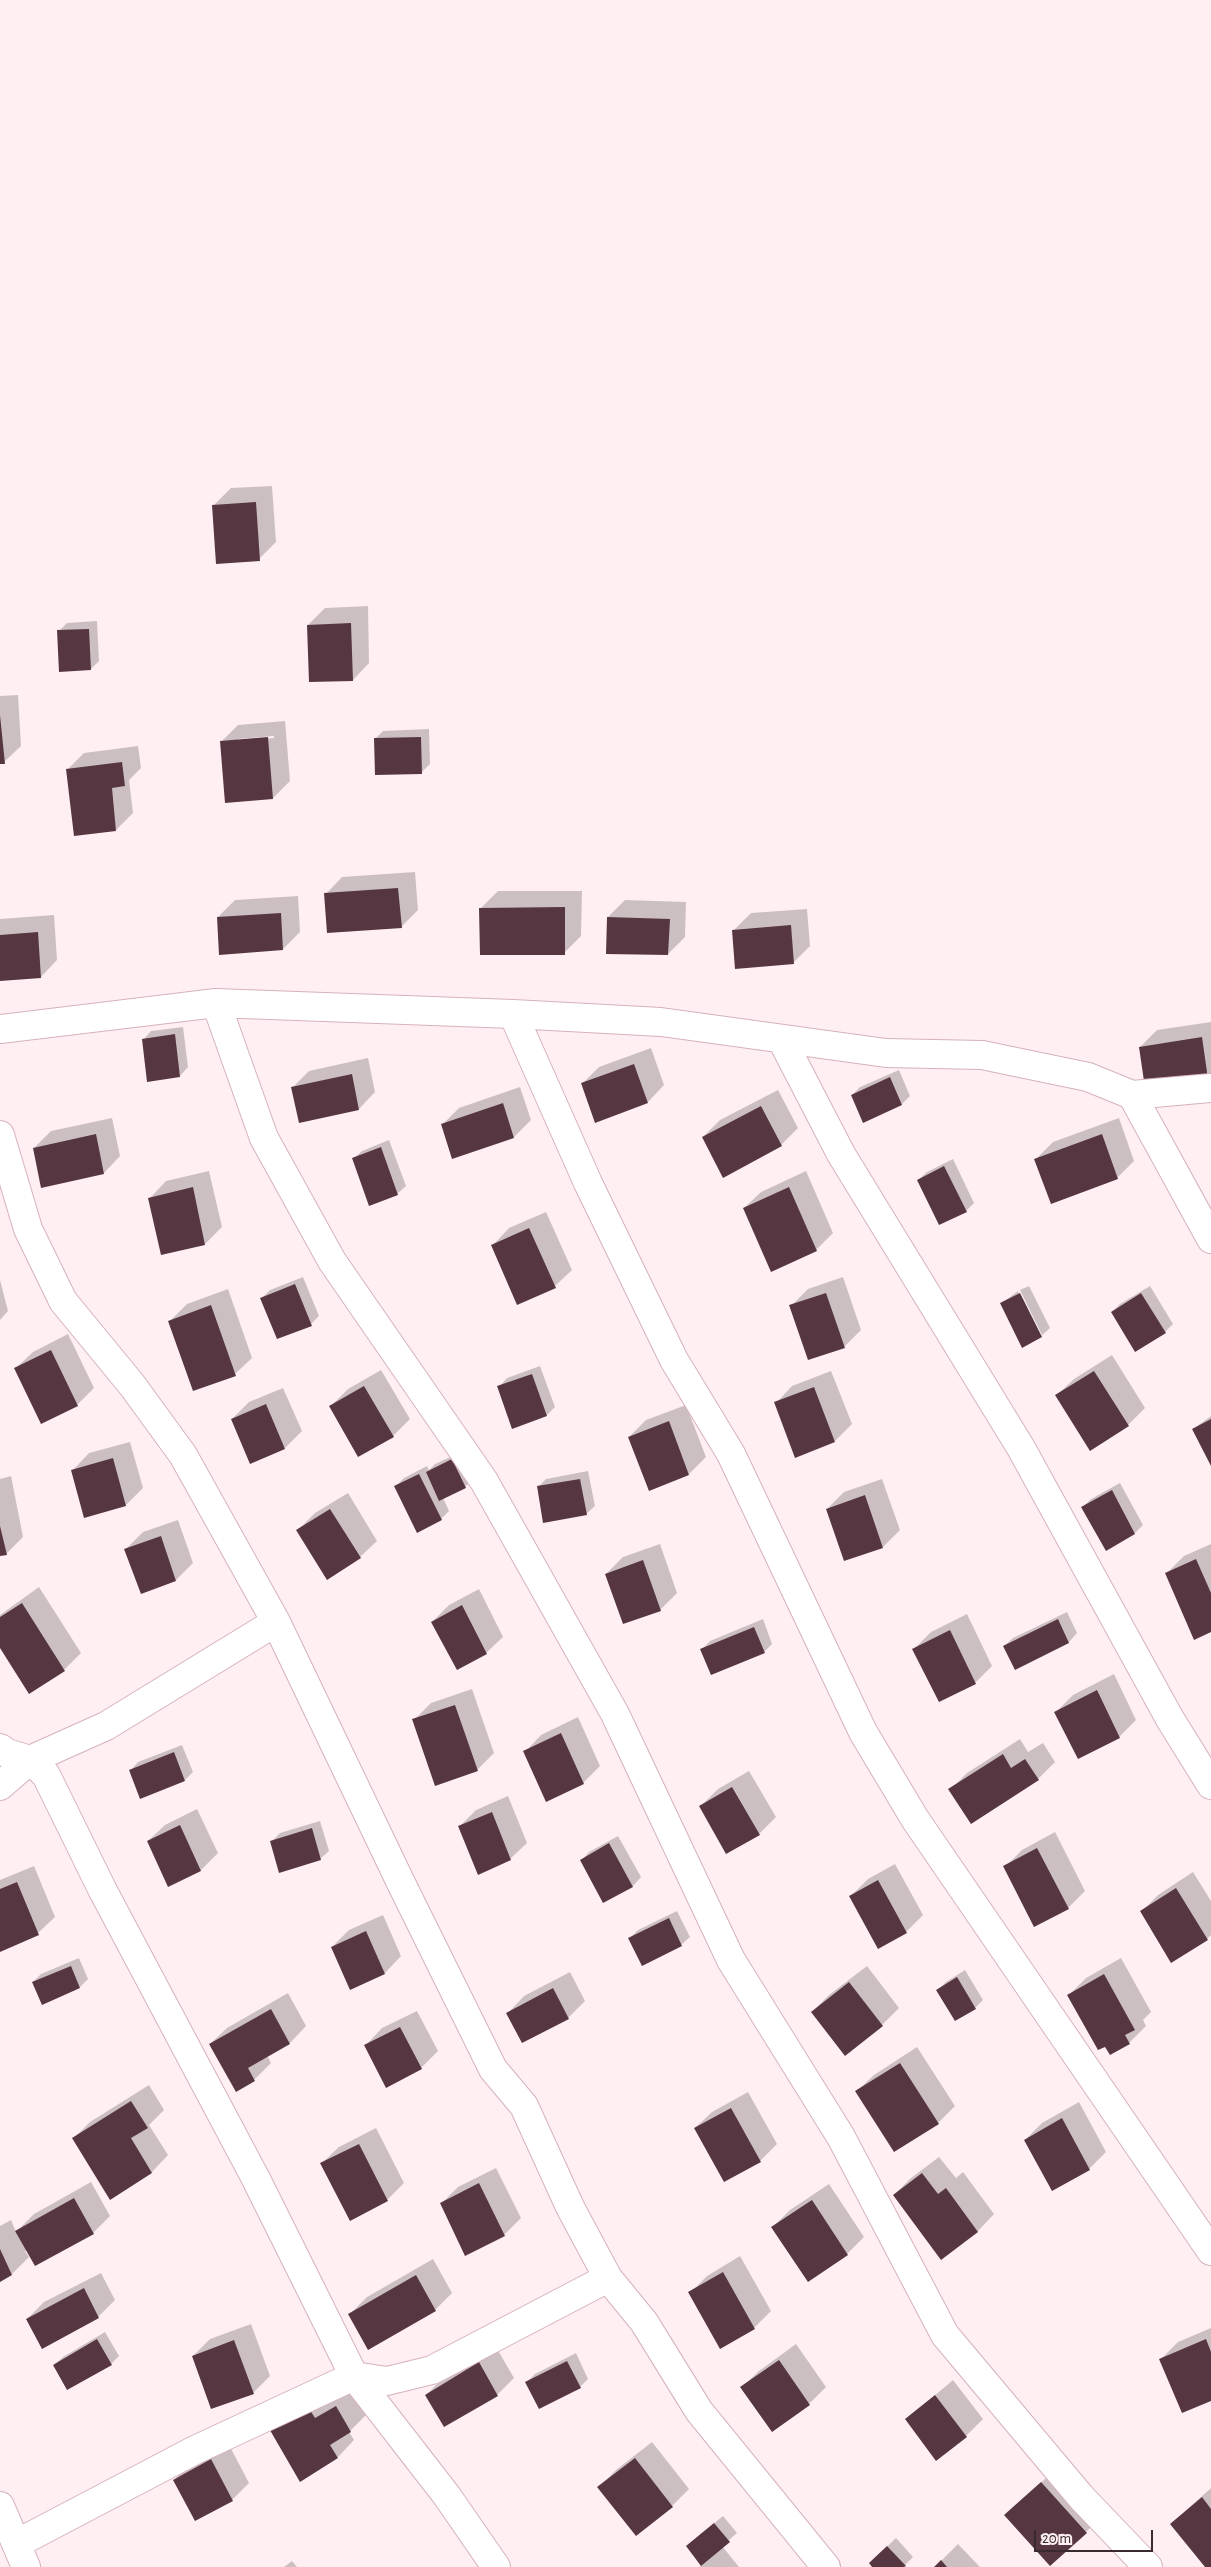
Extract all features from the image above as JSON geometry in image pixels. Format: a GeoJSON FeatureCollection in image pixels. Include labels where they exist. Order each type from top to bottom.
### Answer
{"type":"FeatureCollection","features":[{"type":"Feature","properties":{"kind":"street"},"geometry":{"type":"LineString","coordinates":[[216,1003],[264,1138],[332,1261],[484,1481],[615,1714],[731,1960],[841,2137],[945,2335],[1081,2497],[1148,2567]]}},
{"type":"Feature","properties":{"kind":"street"},"geometry":{"type":"LineString","coordinates":[[0,1029],[216,1003],[513,1014],[661,1022],[886,1053],[982,1055],[1088,1077],[1132,1095],[1211,1088]]}},
{"type":"Feature","properties":{"kind":"street"},"geometry":{"type":"LineString","coordinates":[[513,1014],[588,1183],[674,1360],[731,1454],[863,1732],[915,1819],[1211,2251]]}},
{"type":"Feature","properties":{"kind":"street"},"geometry":{"type":"LineString","coordinates":[[782,1040],[841,1154],[1021,1448],[1170,1719],[1211,1785]]}},
{"type":"Feature","properties":{"kind":"street"},"geometry":{"type":"LineString","coordinates":[[1132,1095],[1211,1239]]}},
{"type":"Feature","properties":{"kind":"street"},"geometry":{"type":"LineString","coordinates":[[0,1135],[28,1229],[63,1301],[132,1384],[183,1455],[276,1622],[493,2069],[524,2106],[570,2207],[608,2278],[644,2322],[699,2411],[826,2567]]}},
{"type":"Feature","properties":{"kind":"street"},"geometry":{"type":"LineString","coordinates":[[0,1786],[30,1760],[106,1726],[276,1622]]}},
{"type":"Feature","properties":{"kind":"street"},"geometry":{"type":"LineString","coordinates":[[0,1748],[7,1753],[30,1760],[46,1775],[102,1889],[256,2179],[354,2376],[447,2496],[496,2567]]}},
{"type":"Feature","properties":{"kind":"street"},"geometry":{"type":"LineString","coordinates":[[0,2506],[21,2556],[195,2450],[354,2376],[387,2381],[432,2370],[608,2278]]}},
{"type":"Feature","properties":{"kind":"building"},"geometry":{"type":"Polygon","coordinates":[[[256,502],[260,561],[216,564],[212,505],[256,502]]]}},
{"type":"Feature","properties":{"kind":"building"},"geometry":{"type":"Polygon","coordinates":[[[351,623],[353,681],[309,682],[307,625],[351,623]]]}},
{"type":"Feature","properties":{"kind":"building"},"geometry":{"type":"Polygon","coordinates":[[[89,629],[91,670],[59,672],[57,630],[89,629]]]}},
{"type":"Feature","properties":{"kind":"building"},"geometry":{"type":"Polygon","coordinates":[[[0,715],[5,764],[0,764],[0,715]]]}},
{"type":"Feature","properties":{"kind":"building"},"geometry":{"type":"Polygon","coordinates":[[[268,737],[273,799],[225,803],[220,741],[268,737]]]}},
{"type":"Feature","properties":{"kind":"building"},"geometry":{"type":"Polygon","coordinates":[[[421,737],[422,774],[375,775],[374,738],[421,737]]]}},
{"type":"Feature","properties":{"kind":"building"},"geometry":{"type":"Polygon","coordinates":[[[122,762],[125,786],[112,788],[116,831],[74,836],[66,769],[122,762]]]}},
{"type":"Feature","properties":{"kind":"building"},"geometry":{"type":"Polygon","coordinates":[[[398,888],[402,928],[327,933],[324,893],[398,888]]]}},
{"type":"Feature","properties":{"kind":"building"},"geometry":{"type":"Polygon","coordinates":[[[565,907],[565,955],[480,955],[479,908],[565,907]]]}},
{"type":"Feature","properties":{"kind":"building"},"geometry":{"type":"Polygon","coordinates":[[[281,913],[283,950],[219,955],[217,917],[281,913]]]}},
{"type":"Feature","properties":{"kind":"building"},"geometry":{"type":"Polygon","coordinates":[[[607,917],[670,919],[668,955],[606,954],[607,917]]]}},
{"type":"Feature","properties":{"kind":"building"},"geometry":{"type":"Polygon","coordinates":[[[791,925],[794,964],[735,969],[732,930],[791,925]]]}},
{"type":"Feature","properties":{"kind":"building"},"geometry":{"type":"Polygon","coordinates":[[[38,932],[41,978],[0,981],[0,935],[38,932]]]}},
{"type":"Feature","properties":{"kind":"building"},"geometry":{"type":"Polygon","coordinates":[[[175,1034],[180,1077],[147,1082],[142,1039],[175,1034]]]}},
{"type":"Feature","properties":{"kind":"building"},"geometry":{"type":"Polygon","coordinates":[[[1202,1037],[1208,1079],[1145,1088],[1139,1047],[1202,1037]]]}},
{"type":"Feature","properties":{"kind":"building"},"geometry":{"type":"Polygon","coordinates":[[[634,1064],[648,1103],[595,1123],[581,1083],[634,1064]]]}},
{"type":"Feature","properties":{"kind":"building"},"geometry":{"type":"Polygon","coordinates":[[[352,1074],[359,1110],[299,1123],[291,1087],[352,1074]]]}},
{"type":"Feature","properties":{"kind":"building"},"geometry":{"type":"Polygon","coordinates":[[[890,1077],[902,1105],[863,1123],[851,1095],[890,1077]]]}},
{"type":"Feature","properties":{"kind":"building"},"geometry":{"type":"Polygon","coordinates":[[[503,1103],[514,1138],[452,1159],[441,1124],[503,1103]]]}},
{"type":"Feature","properties":{"kind":"building"},"geometry":{"type":"Polygon","coordinates":[[[761,1106],[782,1146],[723,1178],[702,1137],[761,1106]]]}},
{"type":"Feature","properties":{"kind":"building"},"geometry":{"type":"Polygon","coordinates":[[[96,1134],[104,1174],[41,1188],[33,1148],[96,1134]]]}},
{"type":"Feature","properties":{"kind":"building"},"geometry":{"type":"Polygon","coordinates":[[[1102,1134],[1118,1179],[1051,1204],[1034,1159],[1102,1134]]]}},
{"type":"Feature","properties":{"kind":"building"},"geometry":{"type":"Polygon","coordinates":[[[381,1147],[398,1195],[369,1206],[352,1158],[381,1147]]]}},
{"type":"Feature","properties":{"kind":"building"},"geometry":{"type":"Polygon","coordinates":[[[944,1166],[967,1212],[939,1225],[917,1180],[944,1166]]]}},
{"type":"Feature","properties":{"kind":"building"},"geometry":{"type":"Polygon","coordinates":[[[193,1187],[205,1245],[161,1255],[148,1198],[193,1187]]]}},
{"type":"Feature","properties":{"kind":"building"},"geometry":{"type":"Polygon","coordinates":[[[789,1187],[817,1251],[771,1272],[743,1208],[789,1187]]]}},
{"type":"Feature","properties":{"kind":"building"},"geometry":{"type":"Polygon","coordinates":[[[529,1228],[556,1288],[517,1305],[491,1245],[529,1228]]]}},
{"type":"Feature","properties":{"kind":"building"},"geometry":{"type":"Polygon","coordinates":[[[295,1284],[312,1326],[277,1339],[260,1298],[295,1284]]]}},
{"type":"Feature","properties":{"kind":"building"},"geometry":{"type":"Polygon","coordinates":[[[826,1293],[845,1348],[808,1360],[789,1305],[826,1293]]]}},
{"type":"Feature","properties":{"kind":"building"},"geometry":{"type":"Polygon","coordinates":[[[1020,1293],[1042,1337],[1022,1348],[1000,1303],[1020,1293]]]}},
{"type":"Feature","properties":{"kind":"building"},"geometry":{"type":"Polygon","coordinates":[[[1141,1293],[1166,1333],[1135,1352],[1111,1312],[1141,1293]]]}},
{"type":"Feature","properties":{"kind":"building"},"geometry":{"type":"Polygon","coordinates":[[[211,1305],[236,1376],[193,1391],[168,1321],[211,1305]]]}},
{"type":"Feature","properties":{"kind":"building"},"geometry":{"type":"Polygon","coordinates":[[[51,1350],[78,1406],[41,1424],[14,1368],[51,1350]]]}},
{"type":"Feature","properties":{"kind":"building"},"geometry":{"type":"Polygon","coordinates":[[[1094,1371],[1129,1426],[1090,1451],[1055,1395],[1094,1371]]]}},
{"type":"Feature","properties":{"kind":"building"},"geometry":{"type":"Polygon","coordinates":[[[532,1374],[547,1416],[512,1429],[497,1386],[532,1374]]]}},
{"type":"Feature","properties":{"kind":"building"},"geometry":{"type":"Polygon","coordinates":[[[364,1386],[394,1437],[358,1457],[329,1406],[364,1386]]]}},
{"type":"Feature","properties":{"kind":"building"},"geometry":{"type":"Polygon","coordinates":[[[814,1387],[835,1442],[795,1458],[774,1402],[814,1387]]]}},
{"type":"Feature","properties":{"kind":"building"},"geometry":{"type":"Polygon","coordinates":[[[266,1404],[285,1449],[250,1464],[231,1419],[266,1404]]]}},
{"type":"Feature","properties":{"kind":"building"},"geometry":{"type":"Polygon","coordinates":[[[1211,1419],[1211,1466],[1192,1429],[1211,1419]]]}},
{"type":"Feature","properties":{"kind":"building"},"geometry":{"type":"Polygon","coordinates":[[[669,1421],[689,1475],[649,1491],[628,1437],[669,1421]]]}},
{"type":"Feature","properties":{"kind":"building"},"geometry":{"type":"Polygon","coordinates":[[[113,1458],[126,1506],[84,1518],[71,1470],[113,1458]]]}},
{"type":"Feature","properties":{"kind":"building"},"geometry":{"type":"Polygon","coordinates":[[[452,1459],[466,1488],[439,1501],[426,1472],[452,1459]]]}},
{"type":"Feature","properties":{"kind":"building"},"geometry":{"type":"Polygon","coordinates":[[[419,1474],[442,1520],[417,1533],[394,1486],[419,1474]]]}},
{"type":"Feature","properties":{"kind":"building"},"geometry":{"type":"Polygon","coordinates":[[[580,1479],[587,1515],[543,1523],[537,1486],[580,1479]]]}},
{"type":"Feature","properties":{"kind":"building"},"geometry":{"type":"Polygon","coordinates":[[[1112,1490],[1135,1534],[1106,1551],[1081,1507],[1112,1490]]]}},
{"type":"Feature","properties":{"kind":"building"},"geometry":{"type":"Polygon","coordinates":[[[865,1495],[883,1548],[844,1561],[826,1509],[865,1495]]]}},
{"type":"Feature","properties":{"kind":"building"},"geometry":{"type":"Polygon","coordinates":[[[330,1509],[361,1558],[327,1580],[296,1530],[330,1509]]]}},
{"type":"Feature","properties":{"kind":"building"},"geometry":{"type":"Polygon","coordinates":[[[0,1526],[7,1555],[0,1556],[0,1526]]]}},
{"type":"Feature","properties":{"kind":"building"},"geometry":{"type":"Polygon","coordinates":[[[161,1536],[176,1581],[141,1594],[124,1549],[161,1536]]]}},
{"type":"Feature","properties":{"kind":"building"},"geometry":{"type":"Polygon","coordinates":[[[1196,1559],[1211,1593],[1211,1632],[1194,1640],[1165,1573],[1196,1559]]]}},
{"type":"Feature","properties":{"kind":"building"},"geometry":{"type":"Polygon","coordinates":[[[643,1560],[661,1611],[623,1624],[605,1574],[643,1560]]]}},
{"type":"Feature","properties":{"kind":"building"},"geometry":{"type":"Polygon","coordinates":[[[22,1603],[65,1671],[29,1694],[0,1648],[0,1617],[22,1603]]]}},
{"type":"Feature","properties":{"kind":"building"},"geometry":{"type":"Polygon","coordinates":[[[462,1605],[487,1654],[457,1670],[431,1622],[462,1605]]]}},
{"type":"Feature","properties":{"kind":"building"},"geometry":{"type":"Polygon","coordinates":[[[1058,1619],[1069,1643],[1015,1670],[1003,1646],[1058,1619]]]}},
{"type":"Feature","properties":{"kind":"building"},"geometry":{"type":"Polygon","coordinates":[[[754,1627],[765,1653],[711,1675],[700,1649],[754,1627]]]}},
{"type":"Feature","properties":{"kind":"building"},"geometry":{"type":"Polygon","coordinates":[[[950,1630],[976,1684],[939,1702],[912,1649],[950,1630]]]}},
{"type":"Feature","properties":{"kind":"building"},"geometry":{"type":"Polygon","coordinates":[[[1097,1690],[1120,1738],[1078,1759],[1054,1712],[1097,1690]]]}},
{"type":"Feature","properties":{"kind":"building"},"geometry":{"type":"Polygon","coordinates":[[[455,1705],[478,1771],[435,1786],[412,1719],[455,1705]]]}},
{"type":"Feature","properties":{"kind":"building"},"geometry":{"type":"Polygon","coordinates":[[[561,1733],[584,1784],[546,1802],[523,1751],[561,1733]]]}},
{"type":"Feature","properties":{"kind":"building"},"geometry":{"type":"Polygon","coordinates":[[[174,1752],[185,1781],[140,1799],[129,1770],[174,1752]]]}},
{"type":"Feature","properties":{"kind":"building"},"geometry":{"type":"Polygon","coordinates":[[[1003,1754],[1011,1768],[1025,1759],[1039,1780],[971,1824],[948,1789],[1003,1754]]]}},
{"type":"Feature","properties":{"kind":"building"},"geometry":{"type":"Polygon","coordinates":[[[732,1787],[760,1835],[726,1854],[699,1806],[732,1787]]]}},
{"type":"Feature","properties":{"kind":"building"},"geometry":{"type":"Polygon","coordinates":[[[492,1812],[511,1860],[478,1875],[458,1826],[492,1812]]]}},
{"type":"Feature","properties":{"kind":"building"},"geometry":{"type":"Polygon","coordinates":[[[180,1825],[201,1871],[168,1887],[147,1841],[180,1825]]]}},
{"type":"Feature","properties":{"kind":"building"},"geometry":{"type":"Polygon","coordinates":[[[312,1828],[321,1860],[279,1873],[270,1841],[312,1828]]]}},
{"type":"Feature","properties":{"kind":"building"},"geometry":{"type":"Polygon","coordinates":[[[609,1843],[633,1887],[603,1903],[580,1860],[609,1843]]]}},
{"type":"Feature","properties":{"kind":"building"},"geometry":{"type":"Polygon","coordinates":[[[1037,1848],[1069,1909],[1034,1927],[1003,1866],[1037,1848]]]}},
{"type":"Feature","properties":{"kind":"building"},"geometry":{"type":"Polygon","coordinates":[[[878,1880],[907,1933],[878,1949],[849,1896],[878,1880]]]}},
{"type":"Feature","properties":{"kind":"building"},"geometry":{"type":"Polygon","coordinates":[[[17,1882],[39,1935],[0,1952],[0,1889],[17,1882]]]}},
{"type":"Feature","properties":{"kind":"building"},"geometry":{"type":"Polygon","coordinates":[[[1176,1888],[1208,1940],[1171,1963],[1140,1911],[1176,1888]]]}},
{"type":"Feature","properties":{"kind":"building"},"geometry":{"type":"Polygon","coordinates":[[[669,1918],[682,1946],[642,1966],[628,1938],[669,1918]]]}},
{"type":"Feature","properties":{"kind":"building"},"geometry":{"type":"Polygon","coordinates":[[[366,1931],[385,1974],[350,1990],[331,1947],[366,1931]]]}},
{"type":"Feature","properties":{"kind":"building"},"geometry":{"type":"Polygon","coordinates":[[[71,1966],[80,1988],[42,2005],[32,1982],[71,1966]]]}},
{"type":"Feature","properties":{"kind":"building"},"geometry":{"type":"Polygon","coordinates":[[[1104,1974],[1135,2030],[1125,2035],[1130,2044],[1110,2055],[1105,2047],[1098,2050],[1067,1995],[1104,1974]]]}},
{"type":"Feature","properties":{"kind":"building"},"geometry":{"type":"Polygon","coordinates":[[[957,1977],[976,2009],[955,2021],[936,1990],[957,1977]]]}},
{"type":"Feature","properties":{"kind":"building"},"geometry":{"type":"Polygon","coordinates":[[[849,1982],[883,2026],[845,2056],[811,2012],[849,1982]]]}},
{"type":"Feature","properties":{"kind":"building"},"geometry":{"type":"Polygon","coordinates":[[[553,1988],[569,2019],[522,2043],[506,2013],[553,1988]]]}},
{"type":"Feature","properties":{"kind":"building"},"geometry":{"type":"Polygon","coordinates":[[[271,2009],[290,2044],[248,2068],[255,2081],[236,2092],[209,2044],[271,2009]]]}},
{"type":"Feature","properties":{"kind":"building"},"geometry":{"type":"Polygon","coordinates":[[[400,2027],[422,2069],[386,2088],[364,2045],[400,2027]]]}},
{"type":"Feature","properties":{"kind":"building"},"geometry":{"type":"Polygon","coordinates":[[[900,2063],[939,2124],[894,2152],[855,2091],[900,2063]]]}},
{"type":"Feature","properties":{"kind":"building"},"geometry":{"type":"Polygon","coordinates":[[[131,2101],[148,2128],[131,2138],[152,2173],[110,2200],[72,2138],[131,2101]]]}},
{"type":"Feature","properties":{"kind":"building"},"geometry":{"type":"Polygon","coordinates":[[[731,2108],[761,2162],[724,2182],[694,2128],[731,2108]]]}},
{"type":"Feature","properties":{"kind":"building"},"geometry":{"type":"Polygon","coordinates":[[[1062,2118],[1090,2170],[1052,2191],[1024,2140],[1062,2118]]]}},
{"type":"Feature","properties":{"kind":"building"},"geometry":{"type":"Polygon","coordinates":[[[359,2144],[388,2201],[350,2221],[320,2163],[359,2144]]]}},
{"type":"Feature","properties":{"kind":"building"},"geometry":{"type":"Polygon","coordinates":[[[922,2173],[938,2194],[946,2188],[978,2232],[941,2260],[893,2195],[922,2173]]]}},
{"type":"Feature","properties":{"kind":"building"},"geometry":{"type":"Polygon","coordinates":[[[479,2183],[505,2236],[465,2256],[440,2203],[479,2183]]]}},
{"type":"Feature","properties":{"kind":"building"},"geometry":{"type":"Polygon","coordinates":[[[74,2198],[94,2234],[35,2266],[15,2231],[74,2198]]]}},
{"type":"Feature","properties":{"kind":"building"},"geometry":{"type":"Polygon","coordinates":[[[812,2200],[848,2255],[808,2282],[771,2227],[812,2200]]]}},
{"type":"Feature","properties":{"kind":"building"},"geometry":{"type":"Polygon","coordinates":[[[0,2249],[12,2275],[0,2282],[0,2249]]]}},
{"type":"Feature","properties":{"kind":"building"},"geometry":{"type":"Polygon","coordinates":[[[723,2272],[755,2329],[720,2349],[688,2292],[723,2272]]]}},
{"type":"Feature","properties":{"kind":"building"},"geometry":{"type":"Polygon","coordinates":[[[416,2275],[436,2311],[368,2350],[348,2314],[416,2275]]]}},
{"type":"Feature","properties":{"kind":"building"},"geometry":{"type":"Polygon","coordinates":[[[84,2288],[99,2318],[42,2349],[26,2319],[84,2288]]]}},
{"type":"Feature","properties":{"kind":"building"},"geometry":{"type":"Polygon","coordinates":[[[97,2339],[112,2365],[67,2390],[53,2365],[97,2339]]]}},
{"type":"Feature","properties":{"kind":"building"},"geometry":{"type":"Polygon","coordinates":[[[1206,2339],[1211,2352],[1211,2401],[1182,2413],[1159,2359],[1206,2339]]]}},
{"type":"Feature","properties":{"kind":"building"},"geometry":{"type":"Polygon","coordinates":[[[234,2340],[254,2394],[211,2409],[192,2356],[234,2340]]]}},
{"type":"Feature","properties":{"kind":"building"},"geometry":{"type":"Polygon","coordinates":[[[779,2360],[810,2405],[772,2432],[740,2387],[779,2360]]]}},
{"type":"Feature","properties":{"kind":"building"},"geometry":{"type":"Polygon","coordinates":[[[567,2361],[581,2388],[539,2409],[525,2382],[567,2361]]]}},
{"type":"Feature","properties":{"kind":"building"},"geometry":{"type":"Polygon","coordinates":[[[479,2362],[498,2396],[444,2427],[425,2395],[479,2362]]]}},
{"type":"Feature","properties":{"kind":"building"},"geometry":{"type":"Polygon","coordinates":[[[935,2395],[967,2437],[936,2461],[905,2419],[935,2395]]]}},
{"type":"Feature","properties":{"kind":"building"},"geometry":{"type":"Polygon","coordinates":[[[305,2402],[315,2418],[336,2406],[351,2432],[330,2445],[338,2458],[300,2482],[267,2425],[305,2402]]]}},
{"type":"Feature","properties":{"kind":"building"},"geometry":{"type":"Polygon","coordinates":[[[635,2458],[673,2507],[636,2536],[597,2487],[635,2458]]]}},
{"type":"Feature","properties":{"kind":"building"},"geometry":{"type":"Polygon","coordinates":[[[211,2459],[233,2501],[195,2521],[173,2480],[211,2459]]]}},
{"type":"Feature","properties":{"kind":"building"},"geometry":{"type":"Polygon","coordinates":[[[1041,2482],[1087,2533],[1050,2566],[1004,2515],[1041,2482]]]}},
{"type":"Feature","properties":{"kind":"building"},"geometry":{"type":"Polygon","coordinates":[[[1202,2497],[1211,2509],[1211,2567],[1205,2567],[1170,2524],[1202,2497]]]}},
{"type":"Feature","properties":{"kind":"building"},"geometry":{"type":"Polygon","coordinates":[[[714,2523],[730,2542],[701,2566],[686,2546],[714,2523]]]}},
{"type":"Feature","properties":{"kind":"building"},"geometry":{"type":"Polygon","coordinates":[[[887,2546],[906,2566],[872,2567],[869,2563],[887,2546]]]}},
{"type":"Feature","properties":{"kind":"building"},"geometry":{"type":"Polygon","coordinates":[[[941,2560],[947,2567],[934,2567],[941,2560]]]}}]}
